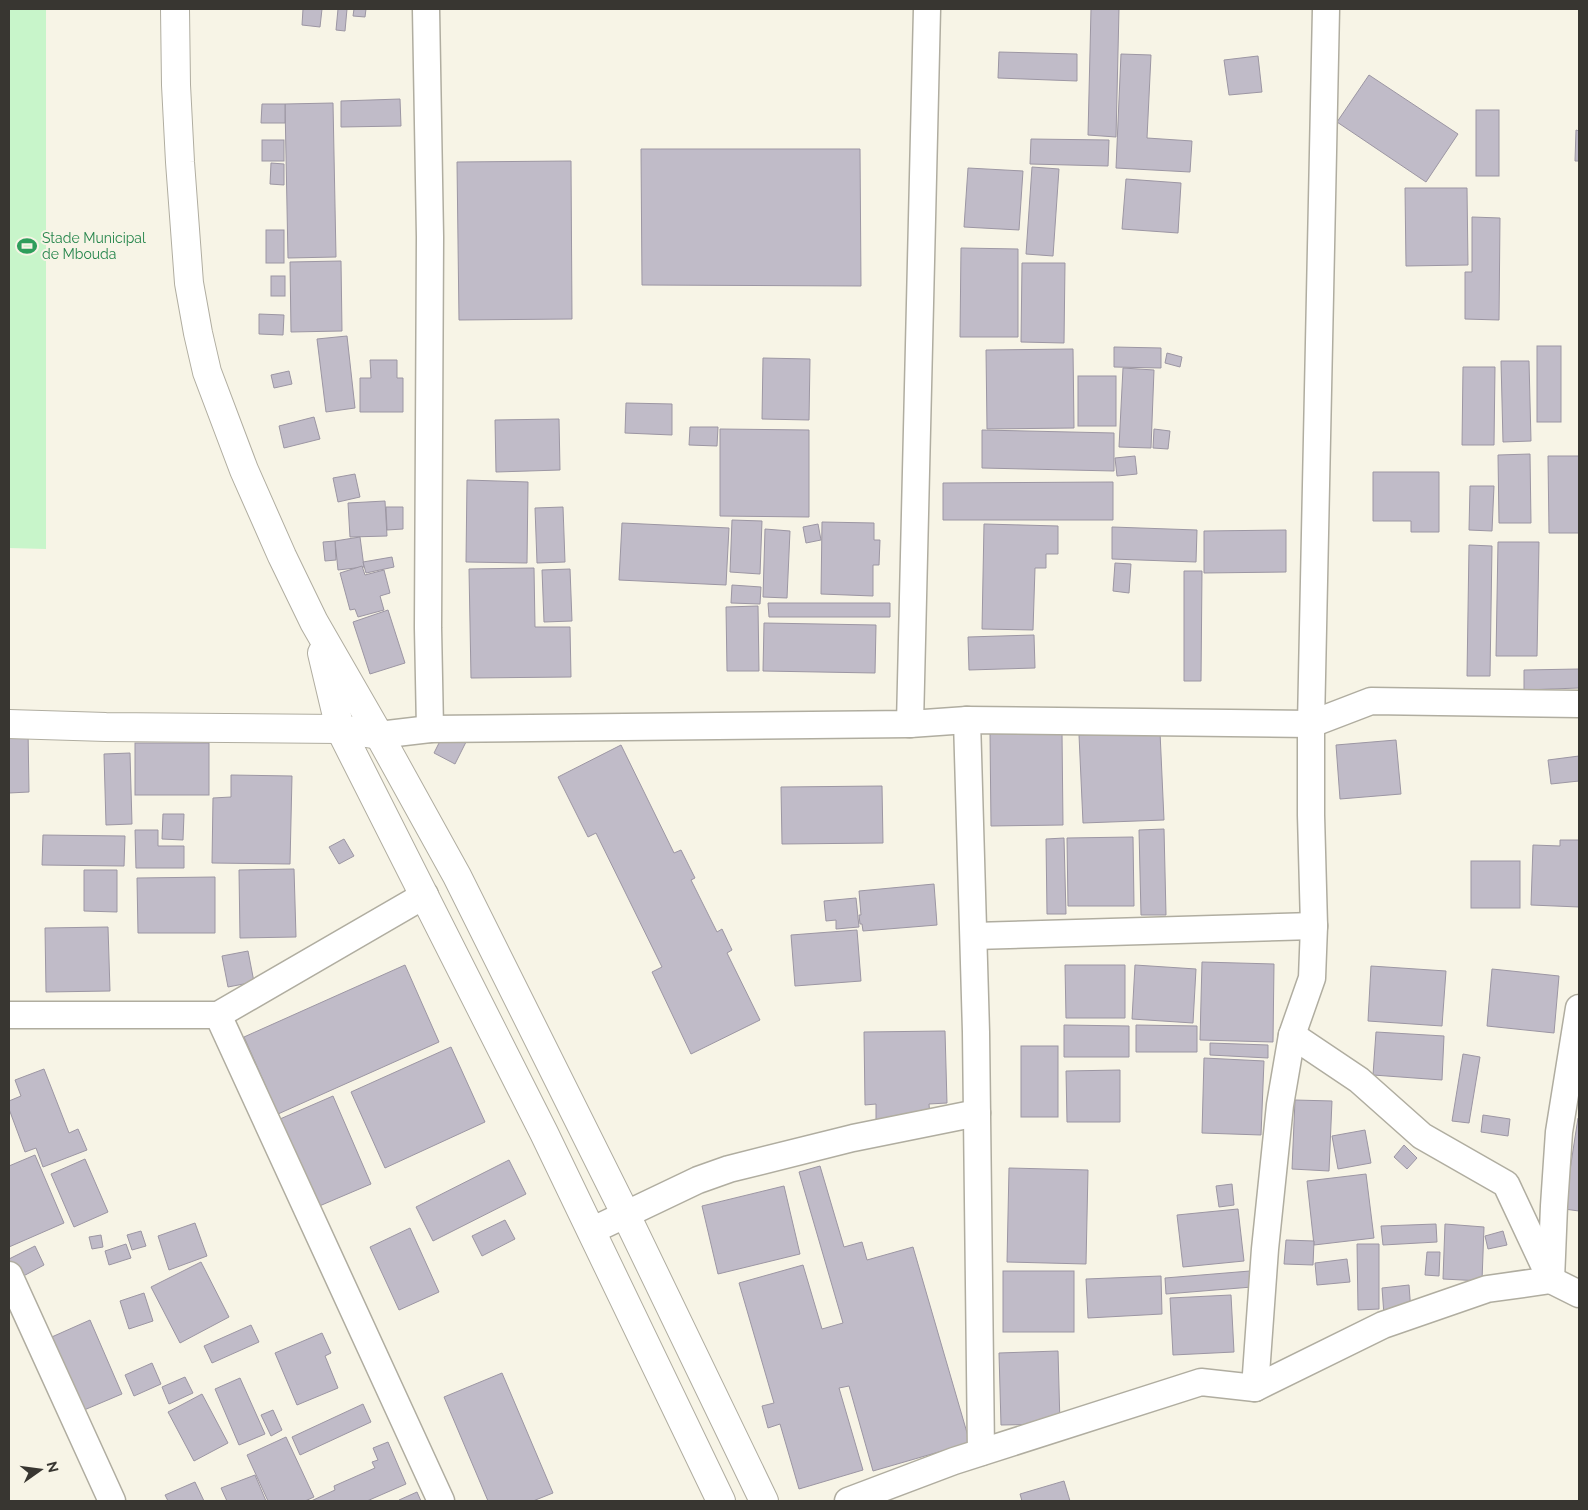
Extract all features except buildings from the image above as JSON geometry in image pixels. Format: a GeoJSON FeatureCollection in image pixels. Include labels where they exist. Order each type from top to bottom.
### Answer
{"type":"FeatureCollection","features":[{"type":"Feature","properties":{"kind":"main road"},"geometry":{"type":"LineString","coordinates":[[175,9],[180,162],[190,283],[198,333],[207,372],[244,470],[314,622],[457,876],[626,1215],[764,1501]]}},
{"type":"Feature","properties":{"kind":"main road"},"geometry":{"type":"LineString","coordinates":[[314,622],[340,728],[544,1133],[721,1501]]}},
{"type":"Feature","properties":{"kind":"main road"},"geometry":{"type":"LineString","coordinates":[[9,724],[106,727],[340,728],[379,735]]}},
{"type":"Feature","properties":{"kind":"street"},"geometry":{"type":"LineString","coordinates":[[426,9],[430,237],[428,619],[430,729]]}},
{"type":"Feature","properties":{"kind":"street"},"geometry":{"type":"LineString","coordinates":[[910,724],[927,9]]}},
{"type":"Feature","properties":{"kind":"street"},"geometry":{"type":"LineString","coordinates":[[1255,1388],[1265,1249],[1280,1105],[1292,1035],[1312,978],[1314,926],[1311,724],[1326,9]]}},
{"type":"Feature","properties":{"kind":"street"},"geometry":{"type":"LineString","coordinates":[[379,735],[430,729],[910,724],[967,720],[1311,724],[1371,702],[1579,704]]}},
{"type":"Feature","properties":{"kind":"street"},"geometry":{"type":"LineString","coordinates":[[967,720],[974,936],[981,1452]]}},
{"type":"Feature","properties":{"kind":"street"},"geometry":{"type":"LineString","coordinates":[[9,1014],[218,1015],[424,894]]}},
{"type":"Feature","properties":{"kind":"street"},"geometry":{"type":"LineString","coordinates":[[974,936],[1314,926]]}},
{"type":"Feature","properties":{"kind":"street"},"geometry":{"type":"LineString","coordinates":[[1551,1280],[1559,1132],[1579,1008]]}},
{"type":"Feature","properties":{"kind":"street"},"geometry":{"type":"LineString","coordinates":[[218,1015],[441,1501]]}},
{"type":"Feature","properties":{"kind":"street"},"geometry":{"type":"LineString","coordinates":[[1292,1035],[1359,1080],[1422,1136],[1506,1184],[1551,1280]]}},
{"type":"Feature","properties":{"kind":"street"},"geometry":{"type":"LineString","coordinates":[[591,1231],[698,1180],[729,1169],[853,1138],[976,1113]]}},
{"type":"Feature","properties":{"kind":"street"},"geometry":{"type":"LineString","coordinates":[[9,1275],[112,1501]]}},
{"type":"Feature","properties":{"kind":"street"},"geometry":{"type":"LineString","coordinates":[[848,1501],[954,1461],[1202,1382],[1255,1388],[1383,1325],[1487,1289],[1551,1280],[1579,1294]]}},
{"type":"Feature","properties":{"kind":"green space","name":"Stade Municipal de Mbouda"},"geometry":{"type":"Polygon","coordinates":[[[9,9],[46,9],[46,549],[9,548],[9,9]]]}},
{"type":"Feature","properties":{"kind":"place","name":"Stade Municipal de Mbouda"},"geometry":{"type":"Point","coordinates":[27,246]}}]}
